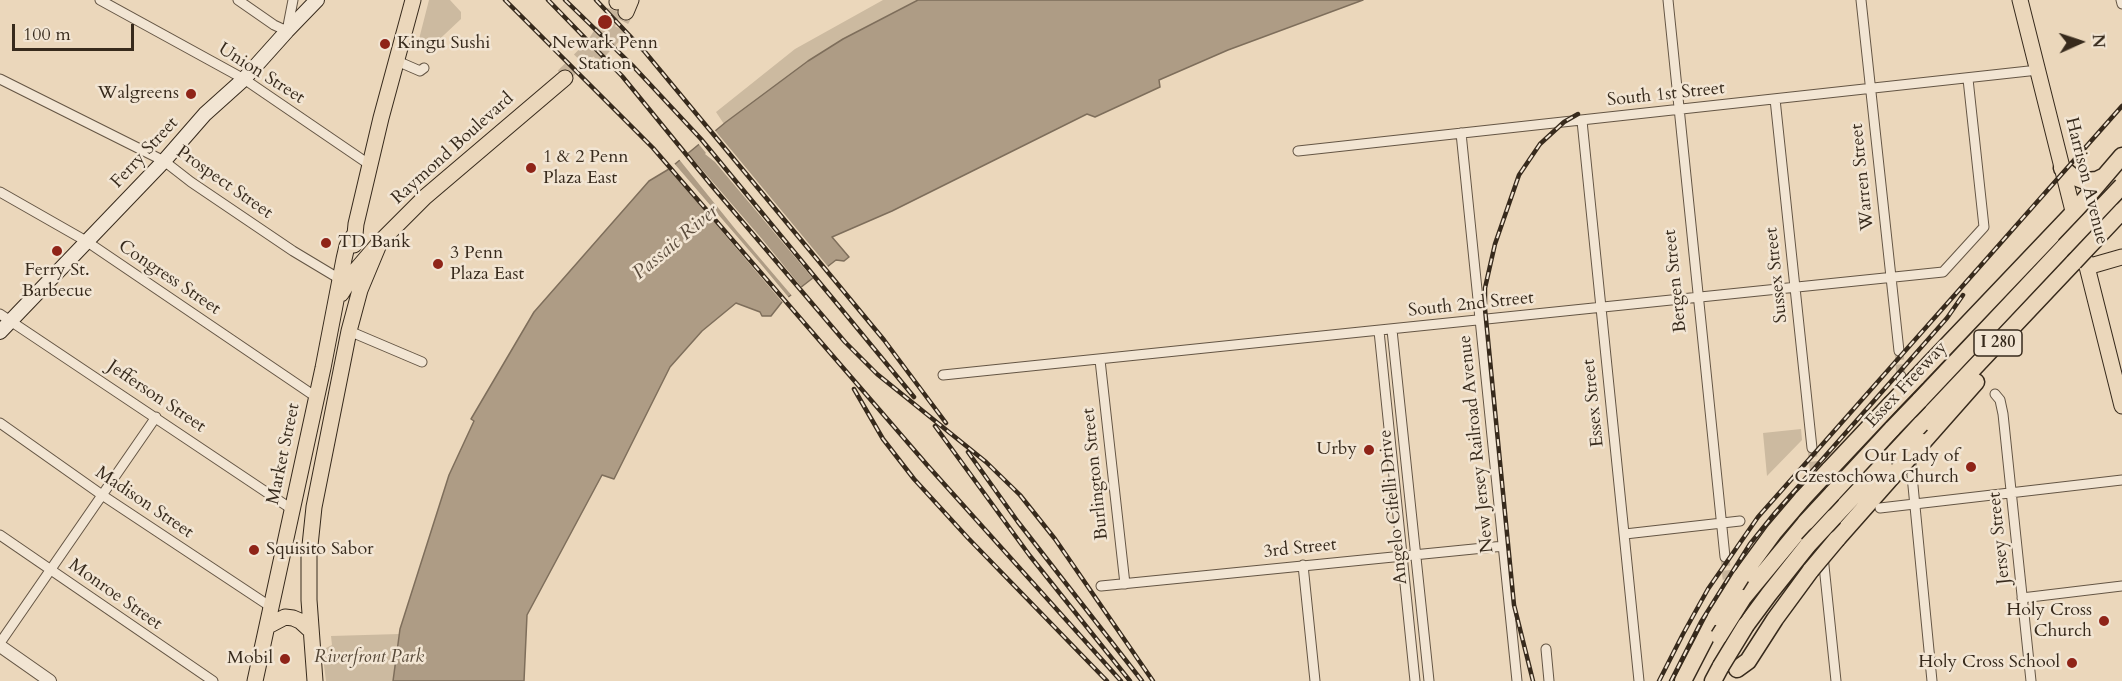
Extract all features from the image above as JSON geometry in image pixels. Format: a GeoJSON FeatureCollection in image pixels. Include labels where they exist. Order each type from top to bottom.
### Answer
{"type":"FeatureCollection","features":[{"type":"Feature","properties":{"kind":"highway"},"geometry":{"type":"LineString","coordinates":[[1683,681],[1734,582],[1822,473],[1891,404],[1909,377],[2074,212],[2122,156]]}},
{"type":"Feature","properties":{"kind":"highway"},"geometry":{"type":"LineString","coordinates":[[2062,168],[2072,176],[2085,181],[2093,181],[2105,176]]}},
{"type":"Feature","properties":{"kind":"highway","name":"Essex Freeway"},"geometry":{"type":"LineString","coordinates":[[1694,681],[1743,598],[1806,522],[2122,186]]}},
{"type":"Feature","properties":{"kind":"highway","name":"Essex Freeway"},"geometry":{"type":"LineString","coordinates":[[1727,674],[1746,626],[1808,545],[2041,298],[2081,264],[2122,212]]}},
{"type":"Feature","properties":{"kind":"highway"},"geometry":{"type":"LineString","coordinates":[[1727,674],[1748,661],[1774,619],[1836,539],[2002,352],[2041,298]]}},
{"type":"Feature","properties":{"kind":"main road","name":"Ferry Street"},"geometry":{"type":"LineString","coordinates":[[0,332],[5,317],[86,242],[205,114],[244,79],[317,0]]}},
{"type":"Feature","properties":{"kind":"main road"},"geometry":{"type":"LineString","coordinates":[[352,285],[356,270],[354,235],[381,118],[413,0]]}},
{"type":"Feature","properties":{"kind":"main road","name":"Harrison Avenue"},"geometry":{"type":"LineString","coordinates":[[2020,0],[2074,212],[2081,264],[2122,406]]}},
{"type":"Feature","properties":{"kind":"main road","name":"Raymond Boulevard"},"geometry":{"type":"LineString","coordinates":[[356,270],[425,197],[560,81]]}},
{"type":"Feature","properties":{"kind":"main road"},"geometry":{"type":"LineString","coordinates":[[359,213],[363,238],[380,242]]}},
{"type":"Feature","properties":{"kind":"main road"},"geometry":{"type":"LineString","coordinates":[[315,681],[309,600],[312,519],[349,331],[352,285],[347,246],[354,235]]}},
{"type":"Feature","properties":{"kind":"main road","name":"Raymond Boulevard"},"geometry":{"type":"LineString","coordinates":[[336,301],[352,285],[380,242]]}},
{"type":"Feature","properties":{"kind":"main road"},"geometry":{"type":"LineString","coordinates":[[2081,264],[2122,257]]}},
{"type":"Feature","properties":{"kind":"main road","name":"Market Street"},"geometry":{"type":"LineString","coordinates":[[255,681],[336,301]]}},
{"type":"Feature","properties":{"kind":"main road"},"geometry":{"type":"LineString","coordinates":[[292,510],[302,521],[302,570],[309,600]]}},
{"type":"Feature","properties":{"kind":"main road"},"geometry":{"type":"LineString","coordinates":[[268,626],[285,617],[300,621],[311,631]]}},
{"type":"Feature","properties":{"kind":"main road"},"geometry":{"type":"LineString","coordinates":[[313,649],[321,681]]}},
{"type":"Feature","properties":{"kind":"street","name":"Union Street"},"geometry":{"type":"LineString","coordinates":[[100,0],[244,79],[370,165]]}},
{"type":"Feature","properties":{"kind":"street"},"geometry":{"type":"LineString","coordinates":[[238,0],[274,26],[286,31],[293,0]]}},
{"type":"Feature","properties":{"kind":"street","name":"Bergen Street"},"geometry":{"type":"LineString","coordinates":[[1668,0],[1725,557]]}},
{"type":"Feature","properties":{"kind":"street","name":"Warren Street"},"geometry":{"type":"LineString","coordinates":[[1861,0],[1899,351]]}},
{"type":"Feature","properties":{"kind":"street"},"geometry":{"type":"LineString","coordinates":[[397,61],[420,71],[424,68]]}},
{"type":"Feature","properties":{"kind":"street","name":"South 1st Street"},"geometry":{"type":"LineString","coordinates":[[1298,151],[2038,70]]}},
{"type":"Feature","properties":{"kind":"street","name":"Prospect Street"},"geometry":{"type":"LineString","coordinates":[[0,79],[164,160],[190,182],[286,246],[352,285]]}},
{"type":"Feature","properties":{"kind":"street","name":"South 2nd Street"},"geometry":{"type":"LineString","coordinates":[[943,375],[1943,272],[1984,227],[1968,79]]}},
{"type":"Feature","properties":{"kind":"street","name":"Sussex Street"},"geometry":{"type":"LineString","coordinates":[[1775,99],[1812,448]]}},
{"type":"Feature","properties":{"kind":"street","name":"Essex Street"},"geometry":{"type":"LineString","coordinates":[[1582,121],[1639,681]]}},
{"type":"Feature","properties":{"kind":"street","name":"New Jersey Railroad Avenue"},"geometry":{"type":"LineString","coordinates":[[1461,133],[1518,681]]}},
{"type":"Feature","properties":{"kind":"street","name":"Congress Street"},"geometry":{"type":"LineString","coordinates":[[0,192],[86,242],[316,397]]}},
{"type":"Feature","properties":{"kind":"street","name":"Jefferson Street"},"geometry":{"type":"LineString","coordinates":[[5,317],[292,510]]}},
{"type":"Feature","properties":{"kind":"street","name":"Angelo Cifelli Drive"},"geometry":{"type":"LineString","coordinates":[[1392,330],[1428,681]]}},
{"type":"Feature","properties":{"kind":"street"},"geometry":{"type":"LineString","coordinates":[[349,331],[422,362]]}},
{"type":"Feature","properties":{"kind":"street","name":"Angelo Cifelli Drive"},"geometry":{"type":"LineString","coordinates":[[1379,331],[1415,681]]}},
{"type":"Feature","properties":{"kind":"street","name":"Burlington Street"},"geometry":{"type":"LineString","coordinates":[[1100,360],[1125,584]]}},
{"type":"Feature","properties":{"kind":"street"},"geometry":{"type":"LineString","coordinates":[[1909,377],[1915,504],[1932,681]]}},
{"type":"Feature","properties":{"kind":"street","name":"Jersey Street"},"geometry":{"type":"LineString","coordinates":[[1995,394],[2000,400],[2003,414],[2031,681]]}},
{"type":"Feature","properties":{"kind":"street"},"geometry":{"type":"LineString","coordinates":[[50,681],[0,645],[156,417]]}},
{"type":"Feature","properties":{"kind":"street","name":"Madison Street"},"geometry":{"type":"LineString","coordinates":[[0,423],[102,495],[271,607]]}},
{"type":"Feature","properties":{"kind":"street"},"geometry":{"type":"LineString","coordinates":[[1822,473],[1836,681]]}},
{"type":"Feature","properties":{"kind":"street"},"geometry":{"type":"LineString","coordinates":[[1880,508],[2122,480]]}},
{"type":"Feature","properties":{"kind":"street"},"geometry":{"type":"LineString","coordinates":[[1624,534],[1740,521]]}},
{"type":"Feature","properties":{"kind":"street","name":"Monroe Street"},"geometry":{"type":"LineString","coordinates":[[0,535],[213,681]]}},
{"type":"Feature","properties":{"kind":"street","name":"3rd Street"},"geometry":{"type":"LineString","coordinates":[[1101,586],[1504,546]]}},
{"type":"Feature","properties":{"kind":"street"},"geometry":{"type":"LineString","coordinates":[[1304,565],[1316,681]]}},
{"type":"Feature","properties":{"kind":"street"},"geometry":{"type":"LineString","coordinates":[[1727,674],[1734,582]]}},
{"type":"Feature","properties":{"kind":"street"},"geometry":{"type":"LineString","coordinates":[[2022,598],[2122,586]]}},
{"type":"Feature","properties":{"kind":"street"},"geometry":{"type":"LineString","coordinates":[[1546,649],[1549,681]]}},
{"type":"Feature","properties":{"kind":"green space"},"geometry":{"type":"Polygon","coordinates":[[[429,0],[450,0],[461,12],[461,19],[428,50],[418,43],[429,0]]]}},
{"type":"Feature","properties":{"kind":"green space"},"geometry":{"type":"Polygon","coordinates":[[[883,0],[918,0],[821,53],[724,124],[716,112],[795,49],[883,0]]]}},
{"type":"Feature","properties":{"kind":"green space"},"geometry":{"type":"Polygon","coordinates":[[[1801,429],[1802,440],[1767,476],[1763,433],[1801,429]]]}},
{"type":"Feature","properties":{"kind":"green space","name":"Riverfront Park"},"geometry":{"type":"Polygon","coordinates":[[[399,634],[393,681],[326,681],[322,650],[332,645],[331,636],[399,634]]]}},
{"type":"Feature","properties":{"kind":"water","name":"Passaic River"},"geometry":{"type":"Polygon","coordinates":[[[918,0],[1363,0],[1228,50],[1159,80],[1160,87],[1095,117],[1087,114],[892,211],[832,237],[849,257],[844,261],[836,260],[782,302],[771,316],[762,316],[760,312],[736,303],[702,331],[670,367],[614,479],[602,475],[527,615],[524,681],[393,681],[400,629],[449,475],[474,421],[471,419],[534,312],[649,181],[669,169],[726,122],[808,61],[843,39],[918,0]]]}},
{"type":"Feature","properties":{"kind":"pier"},"geometry":{"type":"Polygon","coordinates":[[[713,128],[830,269],[815,281],[697,142],[713,128]]]}},
{"type":"Feature","properties":{"kind":"pier"},"geometry":{"type":"Polygon","coordinates":[[[686,151],[803,289],[793,297],[678,158],[686,151]]]}},
{"type":"Feature","properties":{"kind":"pier"},"geometry":{"type":"Polygon","coordinates":[[[673,162],[790,299],[784,304],[667,167],[673,162]]]}},
{"type":"Feature","properties":{"kind":"tunnel"},"geometry":{"type":"LineString","coordinates":[[563,76],[593,46],[610,20],[617,2]]}},
{"type":"Feature","properties":{"kind":"tunnel"},"geometry":{"type":"LineString","coordinates":[[594,57],[613,37],[626,12]]}},
{"type":"Feature","properties":{"kind":"tunnel"},"geometry":{"type":"LineString","coordinates":[[1899,351],[1901,376]]}},
{"type":"Feature","properties":{"kind":"tunnel"},"geometry":{"type":"LineString","coordinates":[[1812,448],[1815,476]]}},
{"type":"Feature","properties":{"kind":"tunnel"},"geometry":{"type":"LineString","coordinates":[[1725,557],[1728,588]]}},
{"type":"Feature","properties":{"kind":"railway"},"geometry":{"type":"LineString","coordinates":[[505,0],[653,148],[928,466],[1121,681]]}},
{"type":"Feature","properties":{"kind":"railway"},"geometry":{"type":"LineString","coordinates":[[548,0],[622,76],[845,342],[877,374],[986,462],[1020,495],[1055,539],[1153,681]]}},
{"type":"Feature","properties":{"kind":"railway"},"geometry":{"type":"LineString","coordinates":[[565,0],[632,65],[701,139],[914,397]]}},
{"type":"Feature","properties":{"kind":"railway"},"geometry":{"type":"LineString","coordinates":[[596,0],[645,52],[884,340],[946,423]]}},
{"type":"Feature","properties":{"kind":"railway"},"geometry":{"type":"LineString","coordinates":[[1659,681],[1708,589],[1758,517],[2122,106]]}},
{"type":"Feature","properties":{"kind":"railway"},"geometry":{"type":"LineString","coordinates":[[1533,681],[1514,605],[1485,309],[1485,288],[1495,244],[1519,175],[1540,144],[1564,122],[1578,114]]}},
{"type":"Feature","properties":{"kind":"railway"},"geometry":{"type":"LineString","coordinates":[[1671,681],[1701,622],[1750,544],[1947,318],[1963,295]]}},
{"type":"Feature","properties":{"kind":"railway"},"geometry":{"type":"LineString","coordinates":[[854,389],[883,439],[914,479],[1107,681]]}},
{"type":"Feature","properties":{"kind":"railway"},"geometry":{"type":"LineString","coordinates":[[935,426],[1030,556],[1130,681]]}},
{"type":"Feature","properties":{"kind":"railway"},"geometry":{"type":"LineString","coordinates":[[968,452],[1018,522],[1142,681]]}},
{"type":"Feature","properties":{"kind":"place","name":"Newark Penn Station"},"geometry":{"type":"Point","coordinates":[605,22]}},
{"type":"Feature","properties":{"kind":"place","name":"Kingu Sushi"},"geometry":{"type":"Point","coordinates":[385,44]}},
{"type":"Feature","properties":{"kind":"place","name":"Walgreens"},"geometry":{"type":"Point","coordinates":[191,94]}},
{"type":"Feature","properties":{"kind":"place","name":"1 & 2 Penn Plaza East"},"geometry":{"type":"Point","coordinates":[531,168]}},
{"type":"Feature","properties":{"kind":"place","name":"TD Bank"},"geometry":{"type":"Point","coordinates":[326,243]}},
{"type":"Feature","properties":{"kind":"place","name":"Ferry St. Barbecue"},"geometry":{"type":"Point","coordinates":[57,251]}},
{"type":"Feature","properties":{"kind":"place","name":"3 Penn Plaza East"},"geometry":{"type":"Point","coordinates":[438,264]}},
{"type":"Feature","properties":{"kind":"place","name":"Urby"},"geometry":{"type":"Point","coordinates":[1369,450]}},
{"type":"Feature","properties":{"kind":"place","name":"Our Lady of Czestochowa Church"},"geometry":{"type":"Point","coordinates":[1971,467]}},
{"type":"Feature","properties":{"kind":"place","name":"Squisito Sabor"},"geometry":{"type":"Point","coordinates":[254,550]}},
{"type":"Feature","properties":{"kind":"place","name":"Holy Cross Church"},"geometry":{"type":"Point","coordinates":[2104,621]}},
{"type":"Feature","properties":{"kind":"place","name":"Mobil"},"geometry":{"type":"Point","coordinates":[285,659]}},
{"type":"Feature","properties":{"kind":"place","name":"Holy Cross School"},"geometry":{"type":"Point","coordinates":[2072,663]}}]}
